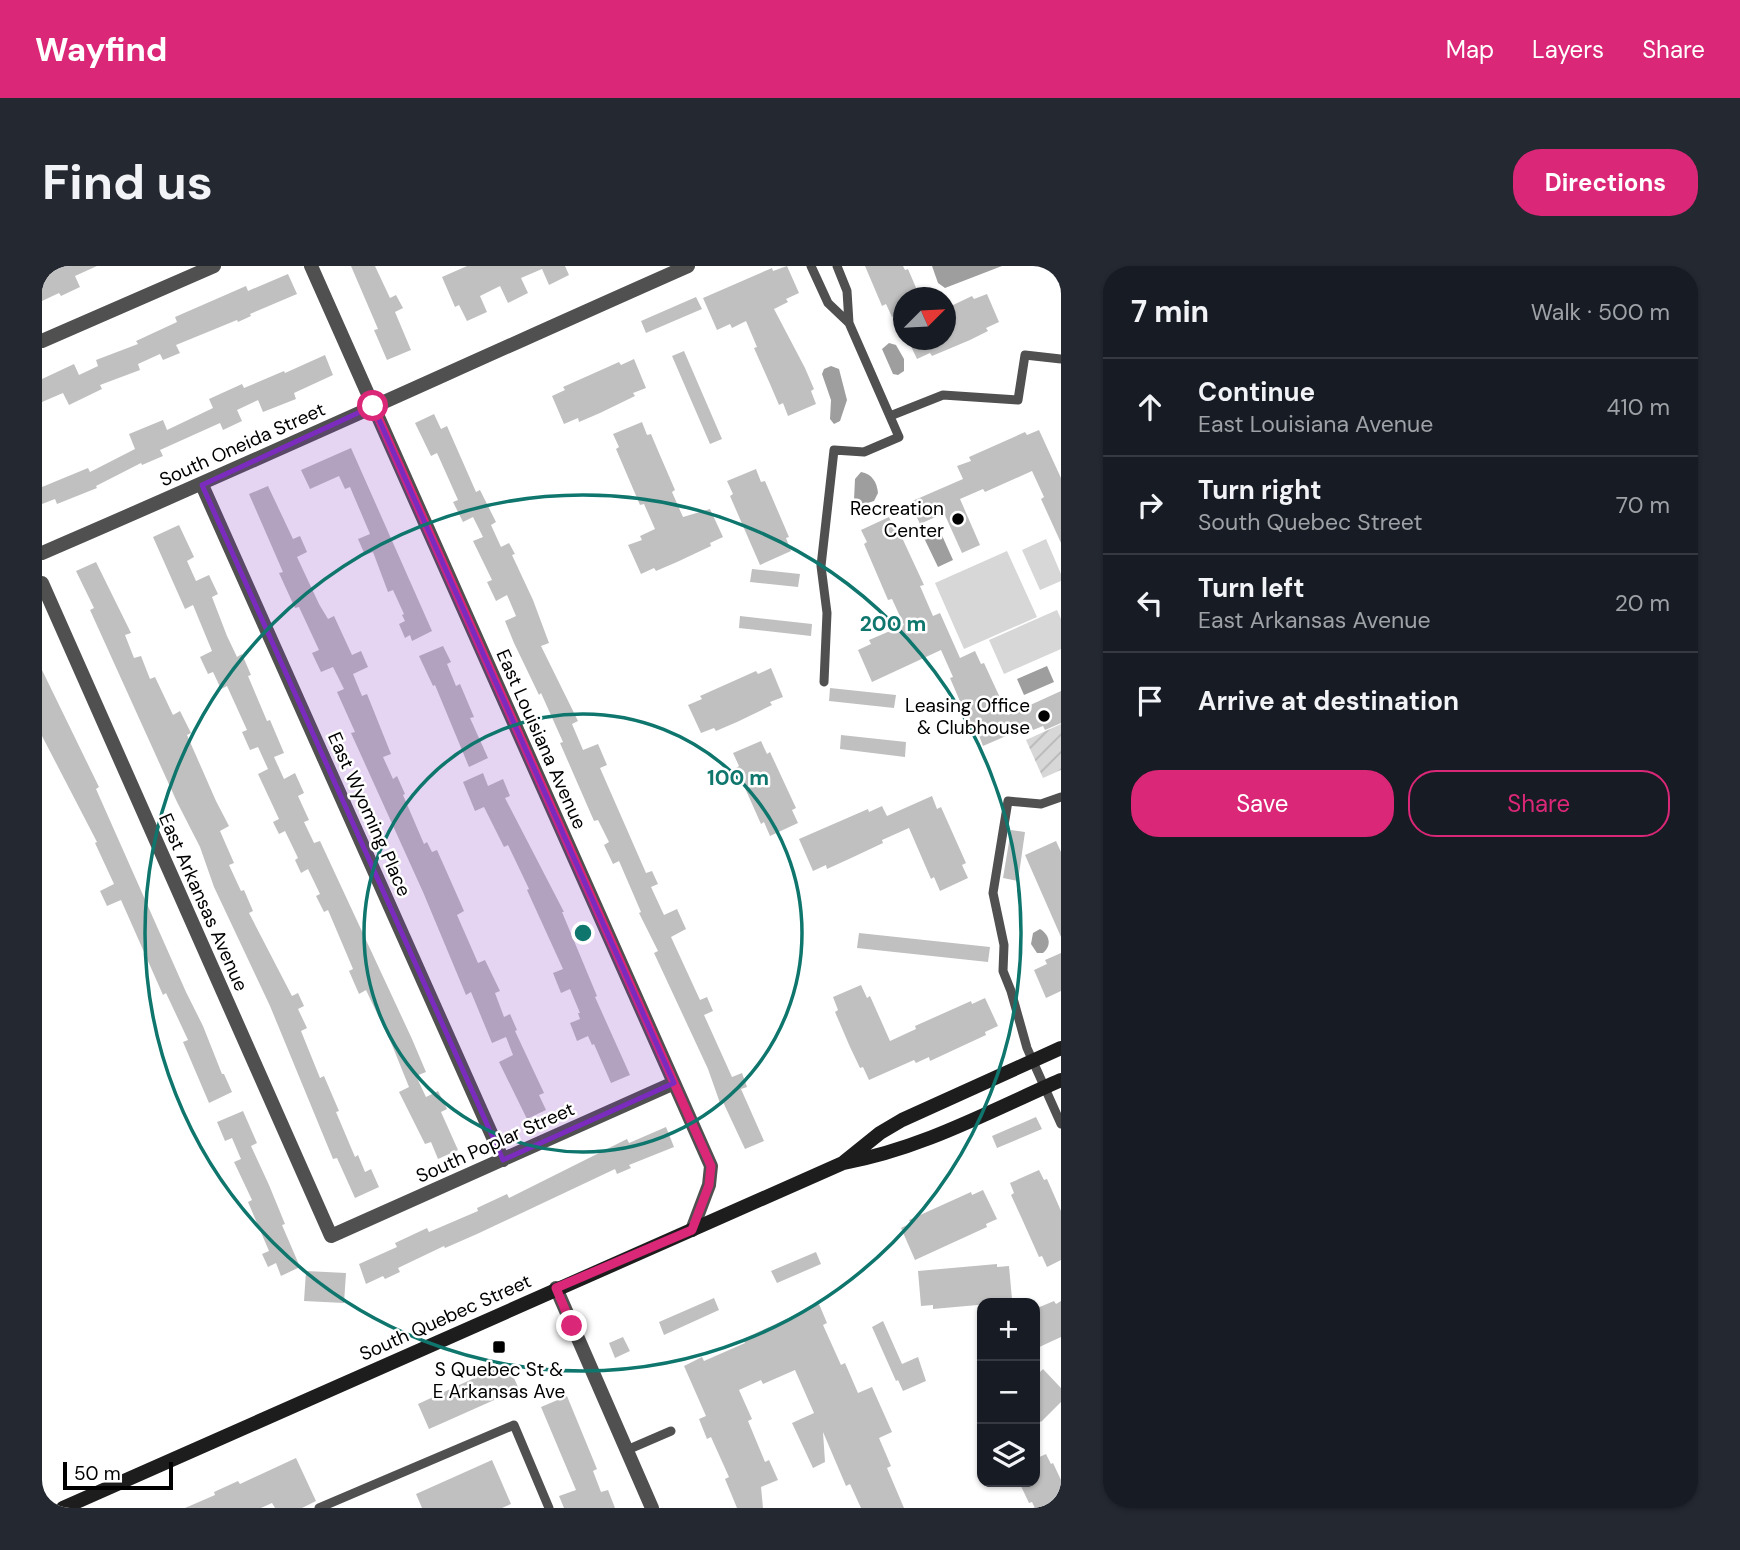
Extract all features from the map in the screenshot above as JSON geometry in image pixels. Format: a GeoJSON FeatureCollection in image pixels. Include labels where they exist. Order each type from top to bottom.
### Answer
{"type":"FeatureCollection","features":[{"type":"Feature","properties":{"kind":"main road","name":"South Quebec Street"},"geometry":{"type":"LineString","coordinates":[[843,1163],[880,1133],[907,1117],[1061,1048]]}},
{"type":"Feature","properties":{"kind":"main road","name":"South Quebec Street"},"geometry":{"type":"LineString","coordinates":[[63,1508],[843,1163],[911,1146],[1061,1080]]}},
{"type":"Feature","properties":{"kind":"street"},"geometry":{"type":"LineString","coordinates":[[42,341],[214,266]]}},
{"type":"Feature","properties":{"kind":"street","name":"East Louisiana Avenue"},"geometry":{"type":"LineString","coordinates":[[311,266],[711,1166],[709,1185],[692,1230]]}},
{"type":"Feature","properties":{"kind":"street","name":"South Oneida Street"},"geometry":{"type":"LineString","coordinates":[[42,553],[202,485],[688,266]]}},
{"type":"Feature","properties":{"kind":"street","name":"East Wyoming Place"},"geometry":{"type":"LineString","coordinates":[[202,485],[503,1160]]}},
{"type":"Feature","properties":{"kind":"street","name":"East Arkansas Avenue"},"geometry":{"type":"LineString","coordinates":[[42,583],[331,1236]]}},
{"type":"Feature","properties":{"kind":"street","name":"South Poplar Street"},"geometry":{"type":"LineString","coordinates":[[331,1236],[674,1083]]}},
{"type":"Feature","properties":{"kind":"street"},"geometry":{"type":"LineString","coordinates":[[556,1288],[652,1508]]}},
{"type":"Feature","properties":{"kind":"lane"},"geometry":{"type":"LineString","coordinates":[[811,266],[828,303],[849,323]]}},
{"type":"Feature","properties":{"kind":"lane"},"geometry":{"type":"LineString","coordinates":[[824,682],[827,613],[821,566],[834,450],[864,452],[899,437],[849,323],[847,291],[836,266]]}},
{"type":"Feature","properties":{"kind":"lane"},"geometry":{"type":"LineString","coordinates":[[890,416],[943,395],[1018,400],[1025,355],[1061,359]]}},
{"type":"Feature","properties":{"kind":"lane"},"geometry":{"type":"LineString","coordinates":[[1061,797],[1041,804],[1008,801],[993,888],[1004,946],[1003,971],[1032,1061],[1061,1124]]}},
{"type":"Feature","properties":{"kind":"lane"},"geometry":{"type":"LineString","coordinates":[[319,1508],[514,1425],[549,1508]]}},
{"type":"Feature","properties":{"kind":"lane"},"geometry":{"type":"LineString","coordinates":[[627,1450],[671,1431]]}},
{"type":"Feature","properties":{"kind":"highlighted area"},"geometry":{"type":"Polygon","coordinates":[[[373,406],[674,1083],[503,1160],[202,485],[373,406]]]}},
{"type":"Feature","properties":{"kind":"shaded area"},"geometry":{"type":"Polygon","coordinates":[[[932,266],[1002,266],[948,287],[938,283],[932,266]]]}},
{"type":"Feature","properties":{"kind":"shaded area"},"geometry":{"type":"Polygon","coordinates":[[[889,343],[893,344],[893,350],[899,350],[904,359],[904,371],[898,375],[893,374],[882,349],[889,343]]]}},
{"type":"Feature","properties":{"kind":"shaded area"},"geometry":{"type":"Polygon","coordinates":[[[831,366],[839,369],[847,400],[840,421],[834,424],[830,419],[831,400],[822,374],[824,369],[831,366]]]}},
{"type":"Feature","properties":{"kind":"shaded area"},"geometry":{"type":"Polygon","coordinates":[[[861,472],[873,479],[878,493],[874,501],[858,506],[854,500],[855,479],[861,472]]]}},
{"type":"Feature","properties":{"kind":"shaded area"},"geometry":{"type":"Polygon","coordinates":[[[940,531],[953,560],[938,567],[924,538],[940,531]]]}},
{"type":"Feature","properties":{"kind":"shaded area"},"geometry":{"type":"Polygon","coordinates":[[[1046,539],[1061,574],[1061,581],[1040,590],[1022,550],[1046,539]]]}},
{"type":"Feature","properties":{"kind":"shaded area"},"geometry":{"type":"Polygon","coordinates":[[[1007,551],[1037,617],[964,649],[935,583],[1007,551]]]}},
{"type":"Feature","properties":{"kind":"shaded area"},"geometry":{"type":"Polygon","coordinates":[[[1057,610],[1061,619],[1061,649],[1004,674],[989,640],[1057,610]]]}},
{"type":"Feature","properties":{"kind":"shaded area"},"geometry":{"type":"Polygon","coordinates":[[[1047,666],[1054,682],[1024,695],[1017,679],[1047,666]]]}},
{"type":"Feature","properties":{"kind":"shaded area"},"geometry":{"type":"Polygon","coordinates":[[[1061,724],[1061,770],[1043,778],[1026,740],[1061,724]]]}},
{"type":"Feature","properties":{"kind":"shaded area"},"geometry":{"type":"Polygon","coordinates":[[[1040,929],[1046,934],[1049,944],[1043,953],[1037,953],[1031,944],[1033,933],[1040,929]]]}},
{"type":"Feature","properties":{"kind":"building"},"geometry":{"type":"Polygon","coordinates":[[[42,266],[97,266],[75,276],[80,287],[42,301],[42,266]]]}},
{"type":"Feature","properties":{"kind":"building"},"geometry":{"type":"Polygon","coordinates":[[[351,266],[375,266],[390,298],[396,295],[403,308],[395,312],[411,350],[387,360],[374,330],[378,329],[351,266]]]}},
{"type":"Feature","properties":{"kind":"building"},"geometry":{"type":"Polygon","coordinates":[[[467,266],[565,266],[569,275],[549,285],[542,269],[521,278],[528,293],[508,303],[500,286],[480,296],[487,312],[467,321],[459,305],[455,307],[442,277],[467,266]]]}},
{"type":"Feature","properties":{"kind":"building"},"geometry":{"type":"Polygon","coordinates":[[[787,266],[799,293],[774,309],[805,368],[814,389],[811,391],[816,404],[788,416],[783,403],[779,405],[754,348],[757,347],[746,321],[732,328],[730,324],[717,330],[703,298],[772,268],[773,271],[787,266]]]}},
{"type":"Feature","properties":{"kind":"building"},"geometry":{"type":"Polygon","coordinates":[[[865,266],[903,266],[905,270],[908,269],[916,287],[893,287],[893,317],[886,304],[882,306],[865,266]]]}},
{"type":"Feature","properties":{"kind":"building"},"geometry":{"type":"Polygon","coordinates":[[[288,274],[297,294],[238,322],[237,320],[176,345],[180,353],[163,360],[160,354],[138,364],[140,370],[100,385],[102,389],[69,405],[63,393],[42,402],[42,379],[74,364],[79,375],[98,366],[96,360],[138,344],[136,341],[177,322],[175,317],[246,286],[248,291],[288,274]]]}},
{"type":"Feature","properties":{"kind":"building"},"geometry":{"type":"Polygon","coordinates":[[[987,294],[999,322],[986,328],[988,331],[956,346],[956,304],[972,296],[974,299],[987,294]]]}},
{"type":"Feature","properties":{"kind":"building"},"geometry":{"type":"Polygon","coordinates":[[[696,297],[702,309],[646,333],[641,321],[696,297]]]}},
{"type":"Feature","properties":{"kind":"building"},"geometry":{"type":"Polygon","coordinates":[[[913,350],[946,350],[932,356],[930,353],[917,359],[913,350]]]}},
{"type":"Feature","properties":{"kind":"building"},"geometry":{"type":"Polygon","coordinates":[[[684,351],[722,439],[710,444],[672,356],[684,351]]]}},
{"type":"Feature","properties":{"kind":"building"},"geometry":{"type":"Polygon","coordinates":[[[325,355],[333,375],[294,393],[296,399],[263,412],[258,400],[237,410],[242,421],[223,430],[220,423],[160,450],[163,456],[142,465],[141,463],[96,486],[97,488],[57,504],[55,499],[42,504],[42,487],[88,468],[90,472],[135,449],[129,434],[163,420],[167,430],[213,408],[209,399],[242,384],[244,388],[284,371],[285,373],[325,355]]]}},
{"type":"Feature","properties":{"kind":"building"},"geometry":{"type":"Polygon","coordinates":[[[634,359],[646,388],[600,413],[579,422],[578,418],[564,424],[552,396],[565,390],[563,387],[619,362],[621,365],[634,359]]]}},
{"type":"Feature","properties":{"kind":"building"},"geometry":{"type":"Polygon","coordinates":[[[434,414],[441,429],[447,426],[476,492],[480,490],[496,522],[491,525],[501,547],[509,543],[515,554],[512,555],[549,643],[541,646],[578,721],[572,724],[583,750],[598,744],[607,765],[600,768],[646,873],[652,871],[658,884],[651,887],[664,915],[677,909],[686,929],[671,937],[700,1000],[707,997],[713,1011],[704,1015],[732,1077],[742,1073],[747,1087],[741,1089],[764,1141],[745,1149],[723,1102],[720,1103],[708,1069],[654,953],[658,951],[639,913],[641,912],[619,861],[613,864],[604,845],[609,842],[598,820],[594,821],[541,693],[539,695],[514,643],[505,621],[516,616],[507,595],[496,601],[487,582],[492,580],[473,541],[483,537],[473,517],[463,522],[453,502],[458,500],[437,453],[431,456],[415,423],[434,414]]]}},
{"type":"Feature","properties":{"kind":"building"},"geometry":{"type":"Polygon","coordinates":[[[642,422],[647,435],[651,434],[675,490],[672,492],[683,517],[710,509],[723,537],[710,543],[711,546],[677,562],[641,574],[628,545],[642,540],[640,536],[655,529],[644,504],[640,505],[616,449],[619,447],[613,434],[642,422]]]}},
{"type":"Feature","properties":{"kind":"building"},"geometry":{"type":"Polygon","coordinates":[[[1039,430],[1061,478],[1061,543],[1041,499],[1044,497],[1032,471],[985,492],[983,489],[960,499],[980,545],[962,553],[944,513],[920,524],[910,502],[963,479],[957,466],[971,461],[969,457],[1025,432],[1027,435],[1039,430]]]}},
{"type":"Feature","properties":{"kind":"building"},"geometry":{"type":"Polygon","coordinates":[[[351,448],[432,631],[412,641],[410,635],[405,638],[399,624],[405,621],[402,615],[404,614],[393,590],[388,592],[373,552],[365,555],[358,539],[370,534],[350,487],[345,489],[339,476],[310,489],[301,470],[351,448]]]}},
{"type":"Feature","properties":{"kind":"building"},"geometry":{"type":"Polygon","coordinates":[[[756,469],[761,482],[765,481],[789,537],[786,538],[791,551],[760,565],[730,496],[733,494],[727,481],[756,469]]]}},
{"type":"Feature","properties":{"kind":"building"},"geometry":{"type":"Polygon","coordinates":[[[268,486],[293,539],[300,536],[307,552],[297,557],[319,604],[328,619],[334,616],[352,655],[361,651],[368,667],[353,674],[362,696],[367,694],[391,754],[383,757],[393,779],[397,776],[424,844],[427,842],[432,852],[437,850],[464,911],[457,915],[478,963],[485,960],[500,991],[495,993],[504,1017],[510,1014],[517,1030],[515,1031],[544,1093],[539,1095],[546,1110],[527,1119],[499,1062],[513,1055],[506,1037],[492,1043],[471,992],[466,995],[351,733],[355,732],[337,692],[344,689],[333,667],[321,672],[312,653],[319,650],[279,573],[283,572],[249,494],[268,486]]]}},
{"type":"Feature","properties":{"kind":"building"},"geometry":{"type":"Polygon","coordinates":[[[889,517],[895,530],[898,529],[924,585],[920,586],[933,616],[940,613],[960,658],[975,651],[981,664],[984,663],[1008,715],[1061,691],[1061,723],[1045,730],[1043,726],[1033,730],[1031,725],[983,746],[978,733],[974,734],[941,650],[872,682],[858,650],[871,644],[869,640],[904,625],[892,599],[888,600],[864,544],[867,542],[861,530],[889,517]]]}},
{"type":"Feature","properties":{"kind":"building"},"geometry":{"type":"Polygon","coordinates":[[[179,525],[194,557],[187,561],[196,581],[209,575],[218,594],[212,597],[227,636],[237,657],[242,654],[267,721],[270,720],[284,753],[274,757],[284,779],[295,773],[304,793],[298,796],[309,820],[304,822],[314,843],[320,841],[412,1039],[426,1072],[416,1076],[426,1097],[438,1091],[447,1109],[441,1112],[458,1150],[438,1159],[431,1142],[425,1144],[399,1092],[409,1087],[392,1045],[366,990],[359,994],[349,971],[353,969],[328,910],[324,912],[316,896],[320,894],[308,869],[301,873],[295,860],[298,858],[285,831],[279,834],[273,822],[279,819],[258,774],[268,769],[258,747],[250,750],[242,732],[247,730],[227,686],[221,689],[213,672],[208,674],[200,657],[212,651],[193,605],[185,609],[153,537],[179,525]]]}},
{"type":"Feature","properties":{"kind":"building"},"geometry":{"type":"Polygon","coordinates":[[[96,562],[131,633],[125,635],[134,658],[141,656],[150,679],[155,677],[173,715],[180,711],[191,733],[187,735],[229,826],[220,831],[234,863],[229,865],[253,911],[249,913],[292,996],[298,993],[304,1006],[298,1009],[307,1028],[301,1031],[320,1078],[324,1076],[339,1111],[336,1112],[355,1157],[358,1155],[365,1172],[371,1169],[379,1187],[355,1198],[337,1158],[333,1159],[270,1006],[214,887],[200,847],[90,610],[94,608],[76,571],[96,562]]]}},
{"type":"Feature","properties":{"kind":"building"},"geometry":{"type":"Polygon","coordinates":[[[752,569],[800,574],[798,587],[750,582],[752,569]]]}},
{"type":"Feature","properties":{"kind":"building"},"geometry":{"type":"Polygon","coordinates":[[[740,616],[812,624],[811,636],[739,628],[740,616]]]}},
{"type":"Feature","properties":{"kind":"building"},"geometry":{"type":"Polygon","coordinates":[[[443,646],[451,662],[447,664],[456,686],[460,684],[474,717],[470,718],[488,758],[469,767],[435,685],[433,686],[419,656],[443,646]]]}},
{"type":"Feature","properties":{"kind":"building"},"geometry":{"type":"Polygon","coordinates":[[[771,668],[783,697],[737,722],[716,731],[714,728],[701,733],[688,705],[702,699],[700,696],[756,671],[758,674],[771,668]]]}},
{"type":"Feature","properties":{"kind":"building"},"geometry":{"type":"Polygon","coordinates":[[[42,670],[99,787],[96,789],[232,1092],[209,1103],[183,1042],[188,1040],[166,993],[163,995],[121,900],[107,906],[100,891],[114,884],[95,843],[97,842],[42,736],[42,670]]]}},
{"type":"Feature","properties":{"kind":"building"},"geometry":{"type":"Polygon","coordinates":[[[830,688],[896,695],[894,708],[829,701],[830,688]]]}},
{"type":"Feature","properties":{"kind":"building"},"geometry":{"type":"Polygon","coordinates":[[[841,735],[906,742],[905,757],[840,749],[841,735]]]}},
{"type":"Feature","properties":{"kind":"building"},"geometry":{"type":"Polygon","coordinates":[[[761,741],[767,754],[770,752],[796,808],[792,810],[798,823],[770,836],[764,822],[761,824],[736,768],[739,766],[733,753],[761,741]]]}},
{"type":"Feature","properties":{"kind":"building"},"geometry":{"type":"Polygon","coordinates":[[[483,773],[488,786],[503,779],[510,796],[505,798],[564,912],[597,996],[595,997],[630,1075],[611,1083],[588,1036],[577,1041],[570,1023],[580,1019],[580,1013],[570,989],[561,993],[553,973],[563,969],[527,890],[529,889],[508,845],[504,847],[484,807],[475,811],[463,782],[483,773]]]}},
{"type":"Feature","properties":{"kind":"building"},"geometry":{"type":"Polygon","coordinates":[[[932,796],[937,809],[941,807],[966,863],[962,865],[968,878],[940,891],[934,877],[931,879],[909,828],[827,869],[826,865],[813,871],[799,839],[868,809],[869,812],[882,806],[887,816],[932,796]]]}},
{"type":"Feature","properties":{"kind":"building"},"geometry":{"type":"Polygon","coordinates":[[[1011,830],[1025,832],[1018,881],[1003,878],[1011,830]]]}},
{"type":"Feature","properties":{"kind":"building"},"geometry":{"type":"Polygon","coordinates":[[[1056,841],[1061,852],[1061,937],[1025,855],[1056,841]]]}},
{"type":"Feature","properties":{"kind":"building"},"geometry":{"type":"Polygon","coordinates":[[[859,933],[990,947],[988,962],[857,948],[859,933]]]}},
{"type":"Feature","properties":{"kind":"building"},"geometry":{"type":"Polygon","coordinates":[[[1061,953],[1061,991],[1046,998],[1034,970],[1047,964],[1045,960],[1061,953]]]}},
{"type":"Feature","properties":{"kind":"building"},"geometry":{"type":"Polygon","coordinates":[[[861,985],[867,998],[870,996],[890,1041],[916,1029],[915,1026],[971,1001],[972,1004],[985,998],[998,1026],[985,1032],[986,1035],[930,1061],[929,1057],[916,1063],[914,1060],[869,1080],[850,1047],[835,1012],[838,1010],[833,997],[861,985]]]}},
{"type":"Feature","properties":{"kind":"building"},"geometry":{"type":"Polygon","coordinates":[[[243,1111],[257,1143],[251,1146],[285,1224],[282,1225],[300,1267],[281,1276],[276,1263],[268,1267],[262,1254],[269,1251],[248,1202],[252,1200],[234,1162],[241,1159],[232,1138],[225,1141],[217,1122],[243,1111]]]}},
{"type":"Feature","properties":{"kind":"building"},"geometry":{"type":"Polygon","coordinates":[[[1036,1117],[1042,1129],[997,1148],[992,1136],[1036,1117]]]}},
{"type":"Feature","properties":{"kind":"building"},"geometry":{"type":"Polygon","coordinates":[[[666,1127],[674,1147],[629,1165],[631,1168],[617,1174],[615,1169],[398,1268],[400,1272],[385,1279],[383,1276],[366,1284],[359,1264],[397,1247],[395,1243],[427,1228],[429,1232],[478,1211],[477,1208],[507,1194],[509,1198],[627,1139],[629,1143],[666,1127]]]}},
{"type":"Feature","properties":{"kind":"building"},"geometry":{"type":"Polygon","coordinates":[[[1039,1170],[1044,1180],[1047,1179],[1061,1211],[1061,1260],[1047,1267],[1042,1256],[1039,1257],[1011,1195],[1014,1193],[1010,1183],[1039,1170]]]}},
{"type":"Feature","properties":{"kind":"building"},"geometry":{"type":"Polygon","coordinates":[[[983,1190],[997,1219],[986,1224],[987,1227],[915,1260],[901,1228],[911,1223],[909,1220],[971,1192],[972,1195],[983,1190]]]}},
{"type":"Feature","properties":{"kind":"building"},"geometry":{"type":"Polygon","coordinates":[[[816,1252],[821,1264],[777,1283],[771,1271],[816,1252]]]}},
{"type":"Feature","properties":{"kind":"building"},"geometry":{"type":"Polygon","coordinates":[[[997,1264],[997,1267],[1009,1266],[1012,1298],[977,1298],[977,1305],[933,1309],[933,1305],[921,1306],[918,1271],[997,1264]]]}},
{"type":"Feature","properties":{"kind":"building"},"geometry":{"type":"Polygon","coordinates":[[[306,1271],[346,1273],[344,1303],[304,1301],[306,1271]]]}},
{"type":"Feature","properties":{"kind":"building"},"geometry":{"type":"Polygon","coordinates":[[[714,1298],[719,1310],[664,1335],[659,1322],[714,1298]]]}},
{"type":"Feature","properties":{"kind":"building"},"geometry":{"type":"Polygon","coordinates":[[[1061,1301],[1061,1337],[1040,1347],[1040,1307],[1061,1301]]]}},
{"type":"Feature","properties":{"kind":"building"},"geometry":{"type":"Polygon","coordinates":[[[819,1304],[827,1323],[823,1325],[841,1365],[845,1363],[858,1393],[872,1387],[892,1432],[879,1438],[891,1466],[887,1468],[904,1508],[861,1508],[850,1484],[846,1486],[823,1432],[825,1462],[813,1468],[792,1423],[814,1413],[795,1370],[763,1384],[761,1380],[739,1390],[752,1419],[748,1421],[765,1462],[769,1460],[778,1480],[761,1487],[763,1508],[737,1508],[725,1479],[729,1477],[711,1437],[707,1439],[699,1419],[706,1416],[684,1366],[702,1357],[704,1361],[745,1343],[743,1339],[819,1304]]]}},
{"type":"Feature","properties":{"kind":"building"},"geometry":{"type":"Polygon","coordinates":[[[883,1321],[902,1364],[918,1357],[926,1381],[903,1391],[872,1327],[883,1321]]]}},
{"type":"Feature","properties":{"kind":"building"},"geometry":{"type":"Polygon","coordinates":[[[623,1337],[630,1351],[615,1358],[609,1343],[623,1337]]]}},
{"type":"Feature","properties":{"kind":"building"},"geometry":{"type":"Polygon","coordinates":[[[507,1363],[519,1389],[429,1429],[418,1404],[507,1363]]]}},
{"type":"Feature","properties":{"kind":"building"},"geometry":{"type":"Polygon","coordinates":[[[1043,1369],[1061,1388],[1061,1402],[1041,1422],[1040,1421],[1040,1372],[1043,1369]]]}},
{"type":"Feature","properties":{"kind":"building"},"geometry":{"type":"Polygon","coordinates":[[[567,1396],[597,1469],[593,1471],[601,1492],[608,1490],[615,1508],[564,1508],[559,1496],[576,1490],[541,1407],[567,1396]]]}},
{"type":"Feature","properties":{"kind":"building"},"geometry":{"type":"Polygon","coordinates":[[[1046,1454],[1061,1480],[1061,1508],[1035,1508],[1032,1502],[1029,1503],[1021,1487],[1040,1487],[1040,1457],[1046,1454]]]}},
{"type":"Feature","properties":{"kind":"building"},"geometry":{"type":"Polygon","coordinates":[[[296,1458],[316,1501],[302,1508],[275,1508],[272,1503],[261,1508],[185,1508],[238,1481],[240,1484],[296,1458]]]}},
{"type":"Feature","properties":{"kind":"building"},"geometry":{"type":"Polygon","coordinates":[[[492,1460],[511,1504],[502,1508],[422,1508],[416,1494],[492,1460]]]}},
{"type":"Feature","properties":{"kind":"place","name":"Recreation Center"},"geometry":{"type":"Point","coordinates":[958,519]}},
{"type":"Feature","properties":{"kind":"place","name":"Leasing Office & Clubhouse"},"geometry":{"type":"Point","coordinates":[1044,716]}},
{"type":"Feature","properties":{"kind":"place","name":"S Quebec St & E Arkansas Ave"},"geometry":{"type":"Point","coordinates":[499,1347]}},
{"type":"Feature","properties":{"kind":"route"},"geometry":{"type":"LineString","coordinates":[[373,406],[711,1166],[709,1185],[692,1230],[556,1288],[572,1326]]}}]}
